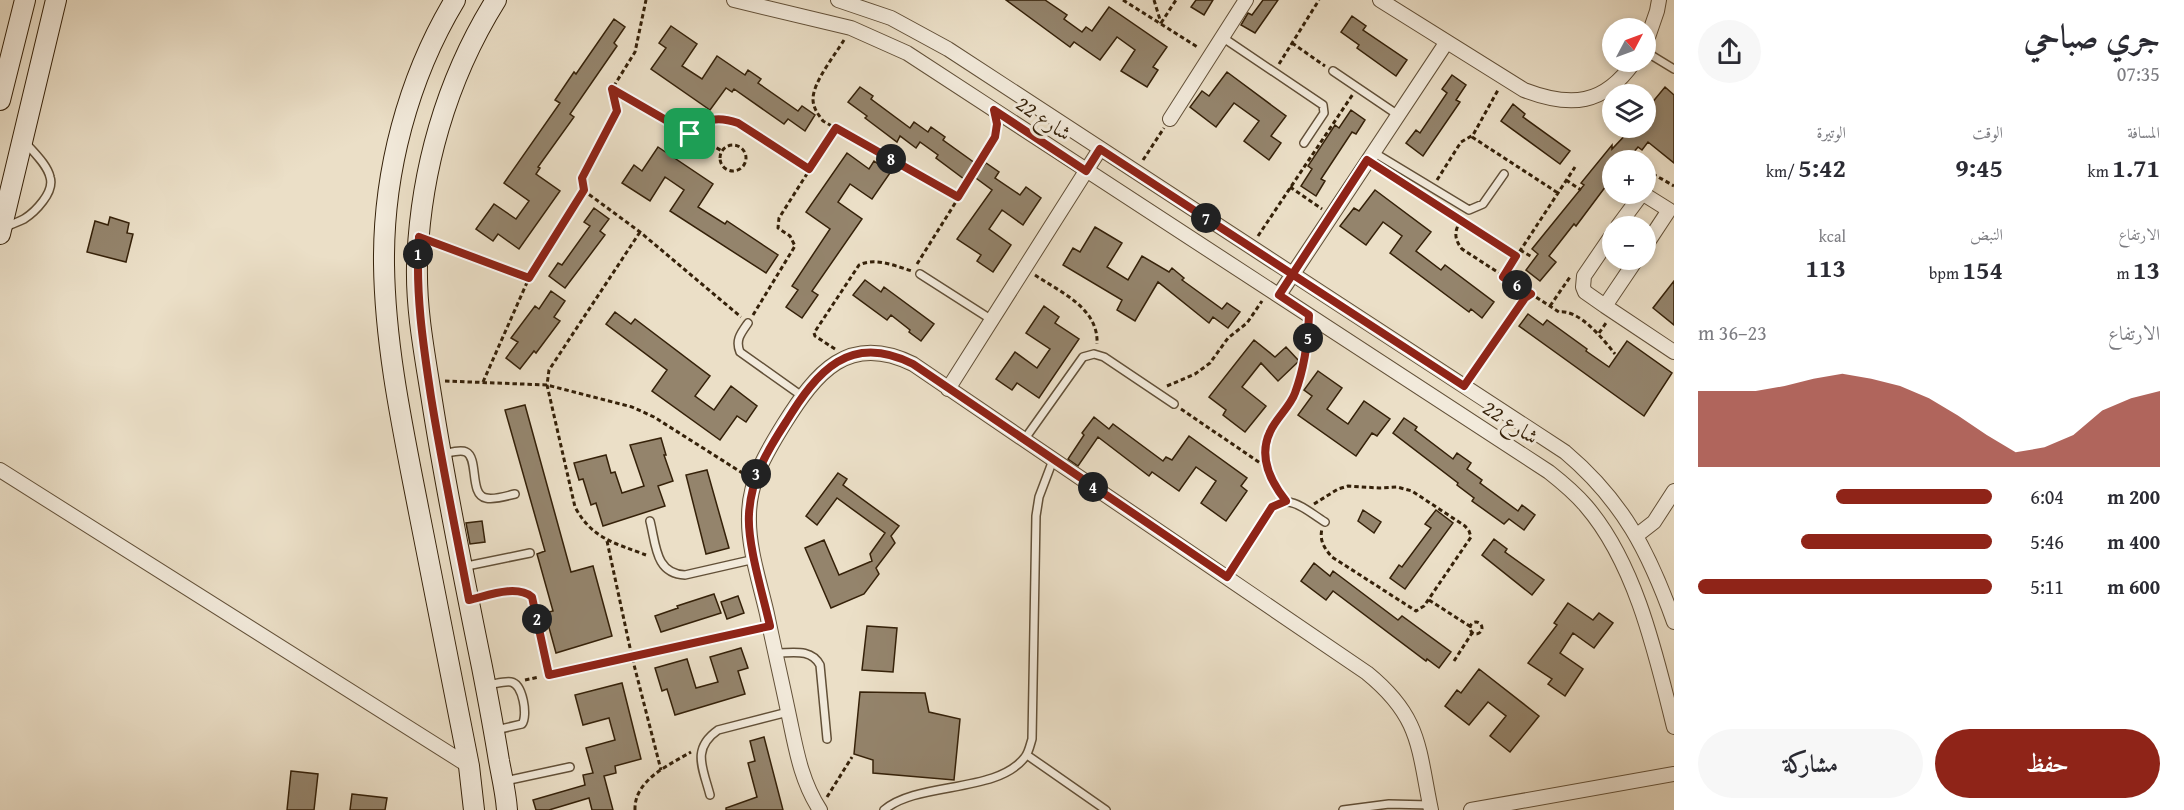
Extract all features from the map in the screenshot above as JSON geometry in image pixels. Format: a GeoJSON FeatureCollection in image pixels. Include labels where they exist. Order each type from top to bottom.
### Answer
{"type":"FeatureCollection","features":[{"type":"Feature","properties":{"kind":"street"},"geometry":{"type":"LineString","coordinates":[[0,100],[25,0]]}},
{"type":"Feature","properties":{"kind":"street"},"geometry":{"type":"LineString","coordinates":[[1,231],[56,0]]}},
{"type":"Feature","properties":{"kind":"street"},"geometry":{"type":"LineString","coordinates":[[455,0],[438,28],[408,105],[392,167],[387,202],[384,264],[388,335],[409,458],[469,766],[474,810]]}},
{"type":"Feature","properties":{"kind":"street"},"geometry":{"type":"LineString","coordinates":[[496,0],[459,72],[442,117],[428,167],[417,267],[420,320],[440,454],[494,730],[507,810]]}},
{"type":"Feature","properties":{"kind":"street","name":"شارع 22"},"geometry":{"type":"LineString","coordinates":[[734,0],[851,28],[907,53],[1549,472],[1587,507],[1615,550],[1653,644],[1674,727]]}},
{"type":"Feature","properties":{"kind":"street","name":"شارع 22"},"geometry":{"type":"LineString","coordinates":[[838,0],[891,18],[920,33],[1564,452],[1586,470],[1622,512],[1652,568],[1674,622]]}},
{"type":"Feature","properties":{"kind":"street"},"geometry":{"type":"LineString","coordinates":[[1170,119],[1246,0]]}},
{"type":"Feature","properties":{"kind":"street"},"geometry":{"type":"LineString","coordinates":[[1380,0],[1524,90],[1549,99],[1573,101],[1597,95],[1618,82],[1626,72]]}},
{"type":"Feature","properties":{"kind":"street"},"geometry":{"type":"LineString","coordinates":[[1655,18],[1659,0]]}},
{"type":"Feature","properties":{"kind":"street"},"geometry":{"type":"LineString","coordinates":[[1274,292],[1291,274],[1446,43]]}},
{"type":"Feature","properties":{"kind":"street"},"geometry":{"type":"LineString","coordinates":[[8,67],[38,73]]}},
{"type":"Feature","properties":{"kind":"street"},"geometry":{"type":"LineString","coordinates":[[948,389],[1100,149]]}},
{"type":"Feature","properties":{"kind":"street"},"geometry":{"type":"LineString","coordinates":[[1625,216],[1641,195],[1645,195],[1669,210],[1656,230]]}},
{"type":"Feature","properties":{"kind":"street"},"geometry":{"type":"LineString","coordinates":[[1602,250],[1584,276],[1582,282],[1585,292],[1674,352]]}},
{"type":"Feature","properties":{"kind":"street"},"geometry":{"type":"LineString","coordinates":[[1605,306],[1629,270]]}},
{"type":"Feature","properties":{"kind":"street"},"geometry":{"type":"LineString","coordinates":[[819,810],[802,777],[748,517],[754,480],[768,449],[802,396],[829,366],[847,357],[872,352],[898,357],[913,364],[1343,656],[1383,687],[1398,702],[1418,740],[1431,807]]}},
{"type":"Feature","properties":{"kind":"street"},"geometry":{"type":"LineString","coordinates":[[0,470],[469,766]]}},
{"type":"Feature","properties":{"kind":"street"},"geometry":{"type":"LineString","coordinates":[[1636,536],[1654,522],[1674,491]]}},
{"type":"Feature","properties":{"kind":"street"},"geometry":{"type":"LineString","coordinates":[[1471,810],[1674,774]]}},
{"type":"Feature","properties":{"kind":"lane"},"geometry":{"type":"LineString","coordinates":[[1222,37],[1321,103],[1324,108],[1323,116],[1304,143]]}},
{"type":"Feature","properties":{"kind":"lane"},"geometry":{"type":"LineString","coordinates":[[1656,58],[1674,69]]}},
{"type":"Feature","properties":{"kind":"lane"},"geometry":{"type":"LineString","coordinates":[[1333,71],[1398,115]]}},
{"type":"Feature","properties":{"kind":"lane"},"geometry":{"type":"LineString","coordinates":[[1,231],[24,219],[35,210],[46,196],[51,183],[44,165],[22,140]]}},
{"type":"Feature","properties":{"kind":"lane"},"geometry":{"type":"LineString","coordinates":[[1373,152],[1469,210],[1483,204],[1504,174]]}},
{"type":"Feature","properties":{"kind":"lane"},"geometry":{"type":"LineString","coordinates":[[920,274],[992,320]]}},
{"type":"Feature","properties":{"kind":"lane"},"geometry":{"type":"LineString","coordinates":[[748,323],[738,338],[737,345],[740,352],[802,396]]}},
{"type":"Feature","properties":{"kind":"lane"},"geometry":{"type":"LineString","coordinates":[[1024,440],[1076,365],[1083,357],[1094,354],[1104,357],[1174,404]]}},
{"type":"Feature","properties":{"kind":"lane"},"geometry":{"type":"LineString","coordinates":[[440,454],[466,452],[470,456],[477,489],[485,498],[515,494]]}},
{"type":"Feature","properties":{"kind":"lane"},"geometry":{"type":"LineString","coordinates":[[884,810],[899,800],[996,776],[1013,769],[1027,755],[1032,739],[1036,516],[1039,496],[1053,460]]}},
{"type":"Feature","properties":{"kind":"lane"},"geometry":{"type":"LineString","coordinates":[[1227,577],[1272,507],[1286,501],[1293,502],[1325,522]]}},
{"type":"Feature","properties":{"kind":"lane"},"geometry":{"type":"LineString","coordinates":[[650,521],[659,560],[665,569],[674,574],[685,575],[755,559]]}},
{"type":"Feature","properties":{"kind":"lane"},"geometry":{"type":"LineString","coordinates":[[462,567],[530,553]]}},
{"type":"Feature","properties":{"kind":"lane"},"geometry":{"type":"LineString","coordinates":[[469,600],[516,590],[525,591],[532,597],[549,675]]}},
{"type":"Feature","properties":{"kind":"lane"},"geometry":{"type":"LineString","coordinates":[[776,653],[805,653],[817,659],[820,665],[827,739]]}},
{"type":"Feature","properties":{"kind":"lane"},"geometry":{"type":"LineString","coordinates":[[485,685],[510,681],[515,683],[520,690],[525,720],[518,726],[494,730]]}},
{"type":"Feature","properties":{"kind":"lane"},"geometry":{"type":"LineString","coordinates":[[710,795],[700,756],[702,745],[709,736],[718,730],[788,712]]}},
{"type":"Feature","properties":{"kind":"lane"},"geometry":{"type":"LineString","coordinates":[[1027,755],[1106,810]]}},
{"type":"Feature","properties":{"kind":"lane"},"geometry":{"type":"LineString","coordinates":[[502,781],[570,767]]}},
{"type":"Feature","properties":{"kind":"lane"},"geometry":{"type":"LineString","coordinates":[[1343,810],[1389,804],[1431,807]]}},
{"type":"Feature","properties":{"kind":"path"},"geometry":{"type":"LineString","coordinates":[[483,382],[529,278],[584,190],[582,178],[617,111],[612,89],[635,52],[646,0]]}},
{"type":"Feature","properties":{"kind":"path"},"geometry":{"type":"LineString","coordinates":[[1123,0],[1211,55]]}},
{"type":"Feature","properties":{"kind":"path"},"geometry":{"type":"LineString","coordinates":[[1154,0],[1161,23]]}},
{"type":"Feature","properties":{"kind":"path"},"geometry":{"type":"LineString","coordinates":[[1161,23],[1176,0]]}},
{"type":"Feature","properties":{"kind":"path"},"geometry":{"type":"LineString","coordinates":[[1274,72],[1320,0]]}},
{"type":"Feature","properties":{"kind":"path"},"geometry":{"type":"LineString","coordinates":[[851,28],[815,87],[813,99],[815,111],[823,121],[958,197]]}},
{"type":"Feature","properties":{"kind":"path"},"geometry":{"type":"LineString","coordinates":[[1292,43],[1333,71]]}},
{"type":"Feature","properties":{"kind":"path"},"geometry":{"type":"LineString","coordinates":[[1432,187],[1461,142],[1471,136],[1504,78]]}},
{"type":"Feature","properties":{"kind":"path"},"geometry":{"type":"LineString","coordinates":[[1250,247],[1357,88]]}},
{"type":"Feature","properties":{"kind":"path"},"geometry":{"type":"LineString","coordinates":[[612,89],[722,151]]}},
{"type":"Feature","properties":{"kind":"path"},"geometry":{"type":"LineString","coordinates":[[920,274],[917,270],[918,261],[995,137],[997,124],[994,110]]}},
{"type":"Feature","properties":{"kind":"path"},"geometry":{"type":"LineString","coordinates":[[690,134],[698,125],[711,119],[725,118],[738,123],[809,169]]}},
{"type":"Feature","properties":{"kind":"path"},"geometry":{"type":"LineString","coordinates":[[1135,172],[1170,119]]}},
{"type":"Feature","properties":{"kind":"path"},"geometry":{"type":"LineString","coordinates":[[584,190],[640,232],[748,323],[794,252],[794,241],[778,228],[777,223],[836,128]]}},
{"type":"Feature","properties":{"kind":"path"},"geometry":{"type":"LineString","coordinates":[[1471,136],[1558,193]]}},
{"type":"Feature","properties":{"kind":"path"},"geometry":{"type":"LineString","coordinates":[[732,145],[739,146],[744,150],[746,162],[737,171],[730,171],[721,164],[722,151],[732,145]]}},
{"type":"Feature","properties":{"kind":"path"},"geometry":{"type":"LineString","coordinates":[[1503,277],[1575,166]]}},
{"type":"Feature","properties":{"kind":"path"},"geometry":{"type":"LineString","coordinates":[[1656,174],[1674,186]]}},
{"type":"Feature","properties":{"kind":"path"},"geometry":{"type":"LineString","coordinates":[[1566,180],[1581,190]]}},
{"type":"Feature","properties":{"kind":"path"},"geometry":{"type":"LineString","coordinates":[[1290,187],[1331,216]]}},
{"type":"Feature","properties":{"kind":"path"},"geometry":{"type":"LineString","coordinates":[[1424,196],[1516,256]]}},
{"type":"Feature","properties":{"kind":"path"},"geometry":{"type":"LineString","coordinates":[[1461,220],[1456,227],[1455,235],[1462,249],[1558,312],[1570,312],[1599,333],[1615,354]]}},
{"type":"Feature","properties":{"kind":"path"},"geometry":{"type":"LineString","coordinates":[[640,232],[549,370],[547,385],[575,507],[588,527],[607,540],[659,560]]}},
{"type":"Feature","properties":{"kind":"path"},"geometry":{"type":"LineString","coordinates":[[419,237],[529,278]]}},
{"type":"Feature","properties":{"kind":"path"},"geometry":{"type":"LineString","coordinates":[[1521,250],[1532,257]]}},
{"type":"Feature","properties":{"kind":"path"},"geometry":{"type":"LineString","coordinates":[[847,357],[815,336],[814,333],[859,265],[867,261],[876,261],[920,274]]}},
{"type":"Feature","properties":{"kind":"path"},"geometry":{"type":"LineString","coordinates":[[1024,268],[1083,307],[1091,317],[1096,329],[1097,342],[1094,354]]}},
{"type":"Feature","properties":{"kind":"path"},"geometry":{"type":"LineString","coordinates":[[1155,392],[1195,374],[1210,363],[1228,338],[1247,323],[1274,292]]}},
{"type":"Feature","properties":{"kind":"path"},"geometry":{"type":"LineString","coordinates":[[1464,386],[1525,298],[1531,294]]}},
{"type":"Feature","properties":{"kind":"path"},"geometry":{"type":"LineString","coordinates":[[1286,501],[1273,485],[1266,466],[1265,449],[1269,432],[1295,395],[1305,357],[1309,315]]}},
{"type":"Feature","properties":{"kind":"path"},"geometry":{"type":"LineString","coordinates":[[429,381],[547,385],[643,412],[754,480]]}},
{"type":"Feature","properties":{"kind":"path"},"geometry":{"type":"LineString","coordinates":[[1174,404],[1266,466]]}},
{"type":"Feature","properties":{"kind":"path"},"geometry":{"type":"LineString","coordinates":[[1305,510],[1329,494],[1348,486],[1397,487],[1412,491],[1465,526],[1471,537],[1429,600],[1421,609],[1412,609],[1332,557],[1323,547],[1321,535],[1325,522]]}},
{"type":"Feature","properties":{"kind":"path"},"geometry":{"type":"LineString","coordinates":[[607,540],[632,657],[661,770]]}},
{"type":"Feature","properties":{"kind":"path"},"geometry":{"type":"LineString","coordinates":[[1429,600],[1471,627],[1472,633],[1454,661]]}},
{"type":"Feature","properties":{"kind":"path"},"geometry":{"type":"LineString","coordinates":[[1471,627],[1476,622],[1481,625],[1481,632],[1472,633]]}},
{"type":"Feature","properties":{"kind":"path"},"geometry":{"type":"LineString","coordinates":[[515,683],[770,626]]}},
{"type":"Feature","properties":{"kind":"path"},"geometry":{"type":"LineString","coordinates":[[635,810],[643,785],[661,770],[702,745]]}},
{"type":"Feature","properties":{"kind":"path"},"geometry":{"type":"LineString","coordinates":[[819,810],[852,758]]}},
{"type":"Feature","properties":{"kind":"building"},"geometry":{"type":"Polygon","coordinates":[[[1006,0],[1045,0],[1067,15],[1064,19],[1082,32],[1086,27],[1092,31],[1109,7],[1167,47],[1153,67],[1158,70],[1147,87],[1121,71],[1135,50],[1117,37],[1100,60],[1074,42],[1070,47],[1006,0]]]}},
{"type":"Feature","properties":{"kind":"building"},"geometry":{"type":"Polygon","coordinates":[[[1196,0],[1213,0],[1204,15],[1191,7],[1196,0]]]}},
{"type":"Feature","properties":{"kind":"building"},"geometry":{"type":"Polygon","coordinates":[[[1263,0],[1278,0],[1255,33],[1241,25],[1248,13],[1252,15],[1263,0]]]}},
{"type":"Feature","properties":{"kind":"building"},"geometry":{"type":"Polygon","coordinates":[[[1352,16],[1366,26],[1363,30],[1407,60],[1396,76],[1357,48],[1359,45],[1341,32],[1352,16]]]}},
{"type":"Feature","properties":{"kind":"building"},"geometry":{"type":"Polygon","coordinates":[[[614,19],[625,27],[614,43],[617,46],[570,114],[574,117],[538,167],[540,168],[536,174],[560,191],[519,249],[498,234],[493,241],[476,229],[494,204],[516,219],[529,201],[504,183],[560,103],[555,100],[614,19]]]}},
{"type":"Feature","properties":{"kind":"building"},"geometry":{"type":"Polygon","coordinates":[[[671,26],[697,44],[682,66],[702,79],[717,56],[745,75],[748,70],[761,79],[758,83],[798,111],[802,106],[815,115],[805,131],[788,119],[784,124],[734,89],[732,92],[726,88],[710,110],[651,69],[666,48],[659,43],[671,26]]]}},
{"type":"Feature","properties":{"kind":"building"},"geometry":{"type":"Polygon","coordinates":[[[1227,72],[1286,116],[1271,136],[1281,143],[1269,160],[1244,141],[1259,121],[1234,103],[1216,127],[1190,107],[1202,91],[1209,96],[1227,72]]]}},
{"type":"Feature","properties":{"kind":"building"},"geometry":{"type":"Polygon","coordinates":[[[1452,75],[1466,85],[1456,100],[1460,102],[1423,156],[1406,143],[1416,130],[1420,133],[1447,93],[1442,89],[1452,75]]]}},
{"type":"Feature","properties":{"kind":"building"},"geometry":{"type":"Polygon","coordinates":[[[860,87],[873,96],[871,99],[910,128],[914,122],[928,132],[931,127],[945,137],[943,140],[982,168],[986,163],[999,172],[995,178],[1020,195],[1026,187],[1041,198],[1023,225],[1002,210],[989,229],[1011,245],[993,272],[977,261],[981,255],[957,239],[992,190],[973,176],[968,182],[936,158],[938,155],[920,142],[916,148],[900,136],[897,142],[865,118],[867,116],[848,102],[860,87]]]}},
{"type":"Feature","properties":{"kind":"building"},"geometry":{"type":"Polygon","coordinates":[[[1665,87],[1674,95],[1674,163],[1648,142],[1642,150],[1638,147],[1635,150],[1608,150],[1612,145],[1612,149],[1622,138],[1656,138],[1656,98],[1665,87]]]}},
{"type":"Feature","properties":{"kind":"building"},"geometry":{"type":"Polygon","coordinates":[[[1513,104],[1525,114],[1523,117],[1570,151],[1560,164],[1501,121],[1513,104]]]}},
{"type":"Feature","properties":{"kind":"building"},"geometry":{"type":"Polygon","coordinates":[[[1351,110],[1365,120],[1356,134],[1352,132],[1321,179],[1325,181],[1316,196],[1301,186],[1312,169],[1308,166],[1335,125],[1339,128],[1351,110]]]}},
{"type":"Feature","properties":{"kind":"building"},"geometry":{"type":"Polygon","coordinates":[[[658,147],[713,184],[698,207],[725,224],[727,221],[778,255],[766,273],[670,211],[684,190],[665,177],[650,201],[622,183],[634,165],[642,171],[658,147]]]}},
{"type":"Feature","properties":{"kind":"building"},"geometry":{"type":"Polygon","coordinates":[[[847,153],[869,169],[874,161],[890,173],[872,199],[850,184],[838,202],[862,219],[812,291],[818,295],[802,318],[786,307],[798,290],[792,286],[830,229],[806,212],[847,153]]]}},
{"type":"Feature","properties":{"kind":"building"},"geometry":{"type":"Polygon","coordinates":[[[1602,157],[1602,191],[1576,226],[1574,224],[1549,256],[1556,262],[1540,281],[1526,270],[1538,254],[1532,249],[1584,185],[1581,183],[1602,157]]]}},
{"type":"Feature","properties":{"kind":"building"},"geometry":{"type":"Polygon","coordinates":[[[1375,190],[1431,232],[1416,251],[1441,270],[1445,265],[1494,302],[1482,318],[1471,309],[1469,312],[1390,253],[1402,236],[1383,222],[1366,245],[1340,226],[1354,208],[1359,211],[1375,190]]]}},
{"type":"Feature","properties":{"kind":"building"},"geometry":{"type":"Polygon","coordinates":[[[594,208],[609,219],[600,231],[605,235],[565,288],[549,276],[558,263],[562,265],[590,226],[584,222],[594,208]]]}},
{"type":"Feature","properties":{"kind":"building"},"geometry":{"type":"Polygon","coordinates":[[[110,217],[129,223],[127,233],[133,234],[126,262],[87,252],[95,221],[108,225],[110,217]]]}},
{"type":"Feature","properties":{"kind":"building"},"geometry":{"type":"Polygon","coordinates":[[[1095,227],[1122,243],[1107,267],[1128,280],[1142,256],[1169,272],[1172,268],[1184,278],[1182,280],[1222,309],[1227,303],[1240,312],[1228,328],[1213,317],[1209,323],[1158,282],[1135,321],[1117,310],[1122,300],[1063,265],[1073,248],[1080,252],[1095,227]]]}},
{"type":"Feature","properties":{"kind":"building"},"geometry":{"type":"Polygon","coordinates":[[[865,280],[881,292],[884,287],[934,324],[921,341],[891,315],[887,320],[853,295],[865,280]]]}},
{"type":"Feature","properties":{"kind":"building"},"geometry":{"type":"Polygon","coordinates":[[[1674,281],[1674,325],[1653,308],[1674,281]]]}},
{"type":"Feature","properties":{"kind":"building"},"geometry":{"type":"Polygon","coordinates":[[[551,291],[565,301],[554,317],[560,321],[536,353],[534,351],[520,369],[506,358],[518,342],[511,338],[535,306],[539,309],[551,291]]]}},
{"type":"Feature","properties":{"kind":"building"},"geometry":{"type":"Polygon","coordinates":[[[1044,306],[1059,317],[1055,323],[1079,339],[1039,398],[1017,383],[1012,390],[996,379],[1015,352],[1037,368],[1050,349],[1026,333],[1044,306]]]}},
{"type":"Feature","properties":{"kind":"building"},"geometry":{"type":"Polygon","coordinates":[[[615,312],[631,324],[635,319],[710,376],[695,396],[714,410],[731,386],[757,406],[746,422],[737,416],[720,440],[652,391],[667,370],[606,324],[615,312]]]}},
{"type":"Feature","properties":{"kind":"building"},"geometry":{"type":"Polygon","coordinates":[[[1528,314],[1543,325],[1547,320],[1609,367],[1627,341],[1672,373],[1644,416],[1519,326],[1528,314]]]}},
{"type":"Feature","properties":{"kind":"building"},"geometry":{"type":"Polygon","coordinates":[[[1254,340],[1275,357],[1286,347],[1299,361],[1278,381],[1261,363],[1242,387],[1266,406],[1245,432],[1223,415],[1226,410],[1209,397],[1254,340]]]}},
{"type":"Feature","properties":{"kind":"building"},"geometry":{"type":"Polygon","coordinates":[[[1318,371],[1342,388],[1327,409],[1348,424],[1364,401],[1390,419],[1377,436],[1372,433],[1356,456],[1298,415],[1312,396],[1304,390],[1318,371]]]}},
{"type":"Feature","properties":{"kind":"building"},"geometry":{"type":"Polygon","coordinates":[[[525,405],[571,572],[593,566],[612,636],[556,653],[545,613],[553,611],[537,554],[545,551],[505,410],[525,405]]]}},
{"type":"Feature","properties":{"kind":"building"},"geometry":{"type":"Polygon","coordinates":[[[1094,417],[1109,429],[1113,424],[1163,461],[1166,457],[1172,460],[1189,436],[1247,478],[1241,486],[1247,491],[1226,521],[1201,503],[1216,481],[1196,467],[1179,491],[1152,472],[1149,476],[1098,437],[1078,466],[1068,459],[1094,417]]]}},
{"type":"Feature","properties":{"kind":"building"},"geometry":{"type":"Polygon","coordinates":[[[1404,418],[1417,427],[1415,430],[1453,459],[1457,453],[1471,463],[1467,469],[1482,480],[1480,483],[1518,511],[1522,505],[1535,515],[1524,530],[1509,519],[1504,524],[1472,501],[1474,498],[1457,485],[1458,483],[1393,433],[1404,418]]]}},
{"type":"Feature","properties":{"kind":"building"},"geometry":{"type":"Polygon","coordinates":[[[661,438],[673,481],[658,486],[665,506],[603,526],[596,503],[591,505],[583,479],[579,480],[574,463],[606,455],[611,473],[615,472],[622,493],[644,486],[630,445],[661,438]]]}},
{"type":"Feature","properties":{"kind":"building"},"geometry":{"type":"Polygon","coordinates":[[[707,470],[729,548],[706,554],[686,475],[707,470]]]}},
{"type":"Feature","properties":{"kind":"building"},"geometry":{"type":"Polygon","coordinates":[[[838,473],[847,479],[843,485],[899,526],[891,536],[895,543],[876,568],[879,574],[864,594],[831,608],[805,548],[824,540],[839,575],[872,561],[870,554],[885,533],[837,498],[817,525],[806,516],[838,473]]]}},
{"type":"Feature","properties":{"kind":"building"},"geometry":{"type":"Polygon","coordinates":[[[1363,510],[1381,522],[1374,533],[1358,521],[1363,510]]]}},
{"type":"Feature","properties":{"kind":"building"},"geometry":{"type":"Polygon","coordinates":[[[1436,510],[1453,523],[1405,589],[1390,578],[1399,565],[1402,567],[1431,528],[1425,524],[1436,510]]]}},
{"type":"Feature","properties":{"kind":"building"},"geometry":{"type":"Polygon","coordinates":[[[482,521],[485,542],[470,544],[466,523],[482,521]]]}},
{"type":"Feature","properties":{"kind":"building"},"geometry":{"type":"Polygon","coordinates":[[[1494,539],[1507,549],[1505,552],[1544,580],[1532,595],[1482,555],[1494,539]]]}},
{"type":"Feature","properties":{"kind":"building"},"geometry":{"type":"Polygon","coordinates":[[[1314,563],[1330,576],[1333,571],[1398,620],[1402,616],[1451,652],[1439,668],[1427,659],[1426,661],[1333,591],[1326,600],[1301,581],[1314,563]]]}},
{"type":"Feature","properties":{"kind":"building"},"geometry":{"type":"Polygon","coordinates":[[[714,594],[721,613],[661,632],[655,616],[714,594]]]}},
{"type":"Feature","properties":{"kind":"building"},"geometry":{"type":"Polygon","coordinates":[[[738,596],[744,613],[727,619],[721,602],[738,596]]]}},
{"type":"Feature","properties":{"kind":"building"},"geometry":{"type":"Polygon","coordinates":[[[1568,603],[1593,620],[1599,613],[1613,623],[1594,648],[1573,633],[1560,653],[1583,669],[1565,696],[1548,684],[1552,679],[1528,663],[1557,625],[1554,623],[1568,603]]]}},
{"type":"Feature","properties":{"kind":"building"},"geometry":{"type":"Polygon","coordinates":[[[867,626],[897,628],[893,672],[862,670],[867,626]]]}},
{"type":"Feature","properties":{"kind":"building"},"geometry":{"type":"Polygon","coordinates":[[[741,648],[748,668],[738,671],[745,694],[675,715],[667,689],[662,691],[655,668],[687,659],[696,688],[718,682],[710,657],[741,648]]]}},
{"type":"Feature","properties":{"kind":"building"},"geometry":{"type":"Polygon","coordinates":[[[1479,669],[1539,716],[1510,752],[1490,736],[1506,716],[1488,702],[1469,725],[1445,706],[1457,690],[1461,693],[1479,669]]]}},
{"type":"Feature","properties":{"kind":"building"},"geometry":{"type":"Polygon","coordinates":[[[622,683],[641,759],[615,766],[616,773],[604,776],[613,810],[592,810],[589,798],[549,810],[536,810],[533,800],[585,785],[583,775],[593,773],[586,748],[615,740],[609,718],[583,725],[575,695],[622,683]]]}},
{"type":"Feature","properties":{"kind":"building"},"geometry":{"type":"Polygon","coordinates":[[[860,692],[925,693],[929,712],[960,719],[954,780],[873,773],[873,760],[854,754],[860,692]]]}},
{"type":"Feature","properties":{"kind":"building"},"geometry":{"type":"Polygon","coordinates":[[[764,737],[783,810],[726,810],[726,808],[757,797],[748,763],[755,761],[750,741],[764,737]]]}},
{"type":"Feature","properties":{"kind":"building"},"geometry":{"type":"Polygon","coordinates":[[[291,771],[318,774],[314,810],[287,810],[291,771]]]}},
{"type":"Feature","properties":{"kind":"building"},"geometry":{"type":"Polygon","coordinates":[[[352,794],[387,798],[385,810],[350,810],[352,794]]]}},
{"type":"Feature","properties":{"kind":"route"},"geometry":{"type":"LineString","coordinates":[[690,134],[612,89],[617,111],[582,178],[584,190],[529,278],[419,237],[417,267],[421,331],[440,454],[469,600],[516,590],[525,591],[532,597],[549,675],[770,626],[748,517],[757,470],[768,449],[815,379],[829,366],[847,357],[864,352],[881,353],[913,364],[1227,577],[1272,507],[1286,501],[1273,485],[1266,466],[1265,449],[1269,432],[1295,395],[1305,357],[1309,315],[1279,295],[1291,274],[1367,160],[1516,256],[1503,277],[1531,294],[1525,298],[1464,386],[1291,274],[1100,149],[1086,171],[994,110],[997,124],[995,137],[958,197],[836,128],[809,169],[738,123],[725,118],[711,119],[698,125],[690,134]]}}]}
